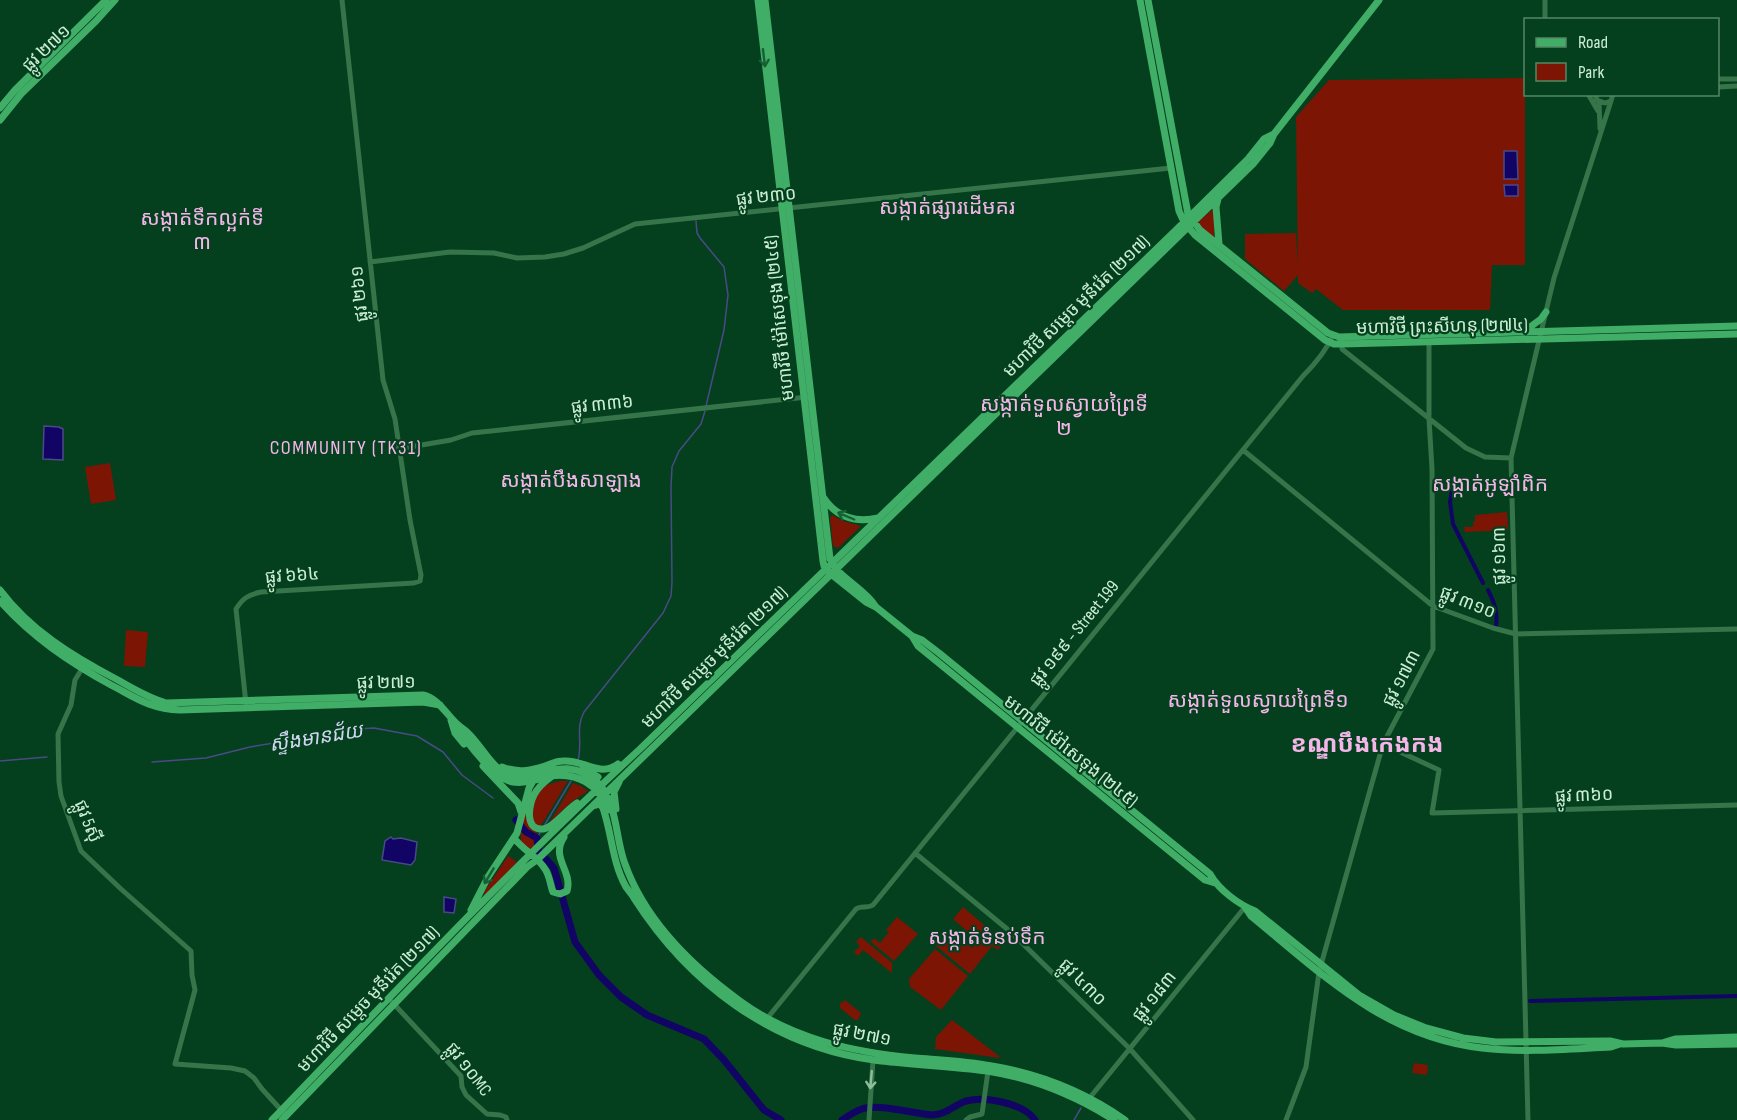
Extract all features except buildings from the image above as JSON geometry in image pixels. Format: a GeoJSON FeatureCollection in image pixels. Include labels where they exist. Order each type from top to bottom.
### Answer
{"type":"FeatureCollection","features":[{"type":"Feature","properties":{"kind":"main road","name":"ផ្លូវ ២៧១"},"geometry":{"type":"LineString","coordinates":[[0,108],[15,90],[106,0]]}},
{"type":"Feature","properties":{"kind":"main road","name":"ផ្លូវ ២៧១"},"geometry":{"type":"LineString","coordinates":[[0,120],[21,94],[115,0]]}},
{"type":"Feature","properties":{"kind":"main road","name":"មហាវិថី ម៉ៅសេទុង (២៤៥)"},"geometry":{"type":"LineString","coordinates":[[758,0],[786,209]]}},
{"type":"Feature","properties":{"kind":"main road","name":"មហាវិថី ម៉ៅសេទុង (២៤៥)"},"geometry":{"type":"LineString","coordinates":[[765,0],[823,561],[866,602],[876,607],[912,636],[922,640],[1020,724],[1210,874],[1215,883],[1245,907],[1251,916],[1320,969],[1359,995],[1401,1018],[1480,1044],[1611,1047],[1623,1044],[1662,1043],[1676,1046],[1737,1044]]}},
{"type":"Feature","properties":{"kind":"main road"},"geometry":{"type":"LineString","coordinates":[[1140,0],[1179,211],[1189,222]]}},
{"type":"Feature","properties":{"kind":"main road"},"geometry":{"type":"LineString","coordinates":[[1148,0],[1189,222]]}},
{"type":"Feature","properties":{"kind":"main road"},"geometry":{"type":"LineString","coordinates":[[1189,222],[1253,164],[1380,0]]}},
{"type":"Feature","properties":{"kind":"main road"},"geometry":{"type":"LineString","coordinates":[[1189,222],[1264,139],[1274,134]]}},
{"type":"Feature","properties":{"kind":"main road"},"geometry":{"type":"LineString","coordinates":[[1218,198],[1216,207],[1219,244]]}},
{"type":"Feature","properties":{"kind":"main road","name":"មហាវិថី ព្រះសីហនុ (២៧៤)"},"geometry":{"type":"LineString","coordinates":[[1189,222],[1323,329],[1332,339]]}},
{"type":"Feature","properties":{"kind":"main road","name":"មហាវិថី ព្រះសីហនុ (២៧៤)"},"geometry":{"type":"LineString","coordinates":[[1189,222],[1195,235],[1320,337],[1342,340],[1429,342],[1737,326]]}},
{"type":"Feature","properties":{"kind":"main road","name":"មហាវិថី សម្តេច មុនីរ៉េត (២១៧)"},"geometry":{"type":"LineString","coordinates":[[272,1120],[283,1115],[588,798],[831,569],[878,518],[1189,222]]}},
{"type":"Feature","properties":{"kind":"main road","name":"មហាវិថី សម្តេច មុនីរ៉េត (២១៧)"},"geometry":{"type":"LineString","coordinates":[[555,832],[574,823],[591,807],[831,569],[1189,222]]}},
{"type":"Feature","properties":{"kind":"main road"},"geometry":{"type":"LineString","coordinates":[[1522,332],[1542,319],[1546,312]]}},
{"type":"Feature","properties":{"kind":"main road","name":"មហាវិថី ព្រះសីហនុ (២៧៤)"},"geometry":{"type":"LineString","coordinates":[[1342,340],[1522,332],[1540,335],[1737,334]]}},
{"type":"Feature","properties":{"kind":"main road","name":"មហាវិថី ម៉ៅសេទុង (២៤៥)"},"geometry":{"type":"LineString","coordinates":[[807,397],[831,569]]}},
{"type":"Feature","properties":{"kind":"main road"},"geometry":{"type":"LineString","coordinates":[[822,495],[832,509],[847,518],[867,520],[878,518]]}},
{"type":"Feature","properties":{"kind":"main road","name":"ផ្លូវ ២៧១"},"geometry":{"type":"LineString","coordinates":[[0,590],[21,615],[84,666]]}},
{"type":"Feature","properties":{"kind":"main road","name":"ផ្លូវ ២៧១"},"geometry":{"type":"LineString","coordinates":[[0,601],[30,632],[50,648],[142,694],[166,703],[246,705],[423,695],[432,698],[451,717]]}},
{"type":"Feature","properties":{"kind":"main road"},"geometry":{"type":"LineString","coordinates":[[451,717],[463,736],[498,774],[511,782],[524,783],[550,770],[563,760],[608,770],[640,749]]}},
{"type":"Feature","properties":{"kind":"main road"},"geometry":{"type":"LineString","coordinates":[[451,717],[455,733],[518,803],[521,818]]}},
{"type":"Feature","properties":{"kind":"main road"},"geometry":{"type":"LineString","coordinates":[[487,760],[515,771],[550,770],[578,778],[595,788],[606,805],[621,865],[636,894]]}},
{"type":"Feature","properties":{"kind":"main road"},"geometry":{"type":"LineString","coordinates":[[468,916],[488,877],[515,835],[531,783],[558,764],[573,765],[590,771],[598,777]]}},
{"type":"Feature","properties":{"kind":"main road"},"geometry":{"type":"LineString","coordinates":[[550,770],[535,793],[529,814],[530,822],[536,828],[555,832],[596,796]]}},
{"type":"Feature","properties":{"kind":"main road"},"geometry":{"type":"LineString","coordinates":[[622,777],[615,789],[614,801],[636,894]]}},
{"type":"Feature","properties":{"kind":"main road"},"geometry":{"type":"LineString","coordinates":[[591,807],[600,804],[603,808],[615,857],[626,887],[636,894]]}},
{"type":"Feature","properties":{"kind":"main road"},"geometry":{"type":"LineString","coordinates":[[515,835],[521,847],[544,866],[554,892],[560,894],[567,891],[569,884],[559,857],[559,850],[562,840],[574,823]]}},
{"type":"Feature","properties":{"kind":"main road","name":"មហាវិថី សម្តេច មុនីរ៉េត (២១៧)"},"geometry":{"type":"LineString","coordinates":[[391,1001],[468,916],[524,864]]}},
{"type":"Feature","properties":{"kind":"main road","name":"ផ្លូវ ២៧១"},"geometry":{"type":"LineString","coordinates":[[636,894],[664,931],[707,975],[765,1021],[818,1047],[873,1060],[988,1071],[1036,1083],[1089,1101],[1114,1120]]}},
{"type":"Feature","properties":{"kind":"main road","name":"ផ្លូវ ២៧១"},"geometry":{"type":"LineString","coordinates":[[765,1021],[840,1047],[1008,1069],[1061,1085],[1125,1120]]}},
{"type":"Feature","properties":{"kind":"main road","name":"មហាវិថី ម៉ៅសេទុង (២៤៥)"},"geometry":{"type":"LineString","coordinates":[[1662,1043],[1675,1039],[1737,1037]]}},
{"type":"Feature","properties":{"kind":"street","name":"ផ្លូវ ២៦១"},"geometry":{"type":"LineString","coordinates":[[342,0],[383,380],[395,419],[410,520],[420,569],[420,581]]}},
{"type":"Feature","properties":{"kind":"street"},"geometry":{"type":"LineString","coordinates":[[1545,0],[1545,18]]}},
{"type":"Feature","properties":{"kind":"street"},"geometry":{"type":"LineString","coordinates":[[1719,79],[1737,78]]}},
{"type":"Feature","properties":{"kind":"street"},"geometry":{"type":"LineString","coordinates":[[1719,87],[1737,86]]}},
{"type":"Feature","properties":{"kind":"street"},"geometry":{"type":"LineString","coordinates":[[1589,96],[1599,115]]}},
{"type":"Feature","properties":{"kind":"street"},"geometry":{"type":"LineString","coordinates":[[1596,96],[1599,102],[1600,130]]}},
{"type":"Feature","properties":{"kind":"street"},"geometry":{"type":"LineString","coordinates":[[1599,102],[1605,103],[1613,96]]}},
{"type":"Feature","properties":{"kind":"street","name":"ផ្លូវ ១៦៣"},"geometry":{"type":"LineString","coordinates":[[1525,1046],[1511,458],[1554,278],[1600,130],[1613,96]]}},
{"type":"Feature","properties":{"kind":"street","name":"ផ្លូវ ២៣០"},"geometry":{"type":"LineString","coordinates":[[370,262],[450,252],[494,253],[517,258],[545,257],[583,248],[634,224],[1171,168]]}},
{"type":"Feature","properties":{"kind":"street","name":"ផ្លូវ ១៩៩ - Street 199"},"geometry":{"type":"LineString","coordinates":[[765,1021],[856,909],[873,905],[1332,339]]}},
{"type":"Feature","properties":{"kind":"street"},"geometry":{"type":"LineString","coordinates":[[1342,340],[1342,349],[1472,452],[1485,457],[1511,458]]}},
{"type":"Feature","properties":{"kind":"street","name":"ផ្លូវ ១៧៣"},"geometry":{"type":"LineString","coordinates":[[1286,1120],[1306,1067],[1320,969],[1383,744],[1433,649],[1429,342]]}},
{"type":"Feature","properties":{"kind":"street","name":"ផ្លូវ ៣៣៦"},"geometry":{"type":"LineString","coordinates":[[399,449],[451,440],[472,433],[807,397]]}},
{"type":"Feature","properties":{"kind":"street","name":"ផ្លូវ ៣១០"},"geometry":{"type":"LineString","coordinates":[[1243,450],[1433,606],[1493,628],[1516,634],[1737,629]]}},
{"type":"Feature","properties":{"kind":"street","name":"ផ្លូវ ៦៦៤"},"geometry":{"type":"LineString","coordinates":[[246,705],[236,609],[249,595],[261,592],[420,581]]}},
{"type":"Feature","properties":{"kind":"street","name":"ផ្លូវ 5ស៊ី"},"geometry":{"type":"LineString","coordinates":[[84,666],[75,680],[71,705],[58,735],[61,796],[81,851],[190,951],[195,990],[174,1064],[245,1071],[254,1078],[283,1115]]}},
{"type":"Feature","properties":{"kind":"street","name":"ផ្លូវ ៣៦០"},"geometry":{"type":"LineString","coordinates":[[1383,744],[1439,770],[1432,813],[1737,806]]}},
{"type":"Feature","properties":{"kind":"street","name":"ផ្លូវ ៤៣០"},"geometry":{"type":"LineString","coordinates":[[915,853],[1012,933],[1130,1049],[1193,1120]]}},
{"type":"Feature","properties":{"kind":"street","name":"ផ្លូវ ១៨៣"},"geometry":{"type":"LineString","coordinates":[[1089,1101],[1245,907]]}},
{"type":"Feature","properties":{"kind":"street","name":"ផ្លូវ ១០MC"},"geometry":{"type":"LineString","coordinates":[[391,1001],[461,1076],[462,1087],[466,1095],[487,1114],[500,1115],[506,1117],[507,1120]]}},
{"type":"Feature","properties":{"kind":"street"},"geometry":{"type":"LineString","coordinates":[[1525,1046],[1528,1120]]}},
{"type":"Feature","properties":{"kind":"street"},"geometry":{"type":"LineString","coordinates":[[868,1120],[873,1060]]}},
{"type":"Feature","properties":{"kind":"street"},"geometry":{"type":"LineString","coordinates":[[966,1120],[982,1114],[988,1071]]}},
{"type":"Feature","properties":{"kind":"green space"},"geometry":{"type":"Polygon","coordinates":[[[1524,78],[1525,265],[1492,265],[1490,310],[1343,310],[1316,289],[1312,293],[1298,283],[1298,275],[1284,291],[1245,259],[1245,234],[1296,233],[1298,265],[1296,117],[1329,80],[1524,78]]]}},
{"type":"Feature","properties":{"kind":"green space"},"geometry":{"type":"Polygon","coordinates":[[[1213,209],[1214,236],[1211,236],[1197,223],[1213,209]]]}},
{"type":"Feature","properties":{"kind":"green space"},"geometry":{"type":"Polygon","coordinates":[[[110,463],[116,500],[91,504],[85,467],[110,463]]]}},
{"type":"Feature","properties":{"kind":"green space"},"geometry":{"type":"Polygon","coordinates":[[[1507,512],[1508,530],[1465,532],[1464,527],[1473,527],[1475,515],[1507,512]]]}},
{"type":"Feature","properties":{"kind":"green space"},"geometry":{"type":"Polygon","coordinates":[[[832,515],[861,526],[838,548],[833,546],[830,518],[832,515]]]}},
{"type":"Feature","properties":{"kind":"green space"},"geometry":{"type":"Polygon","coordinates":[[[126,630],[148,632],[145,667],[124,666],[126,630]]]}},
{"type":"Feature","properties":{"kind":"green space"},"geometry":{"type":"Polygon","coordinates":[[[568,781],[535,835],[522,825],[531,793],[533,789],[568,781]]]}},
{"type":"Feature","properties":{"kind":"green space"},"geometry":{"type":"Polygon","coordinates":[[[573,783],[588,791],[570,803],[550,822],[573,783]]]}},
{"type":"Feature","properties":{"kind":"green space"},"geometry":{"type":"Polygon","coordinates":[[[521,830],[534,840],[535,844],[529,850],[521,842],[521,830]]]}},
{"type":"Feature","properties":{"kind":"green space"},"geometry":{"type":"Polygon","coordinates":[[[508,856],[517,862],[485,896],[486,889],[508,856]]]}},
{"type":"Feature","properties":{"kind":"green space"},"geometry":{"type":"Polygon","coordinates":[[[963,907],[1004,942],[998,950],[992,946],[970,974],[936,946],[950,930],[972,948],[978,941],[953,919],[963,907]]]}},
{"type":"Feature","properties":{"kind":"green space"},"geometry":{"type":"Polygon","coordinates":[[[897,917],[918,934],[894,961],[871,942],[874,938],[880,943],[889,932],[886,930],[897,917]]]}},
{"type":"Feature","properties":{"kind":"green space"},"geometry":{"type":"Polygon","coordinates":[[[861,937],[892,963],[892,973],[863,950],[858,956],[854,952],[860,946],[856,942],[861,937]]]}},
{"type":"Feature","properties":{"kind":"green space"},"geometry":{"type":"Polygon","coordinates":[[[935,949],[968,976],[941,1010],[910,987],[909,979],[935,949]]]}},
{"type":"Feature","properties":{"kind":"green space"},"geometry":{"type":"Polygon","coordinates":[[[845,1000],[861,1013],[858,1020],[840,1008],[840,1004],[845,1000]]]}},
{"type":"Feature","properties":{"kind":"green space"},"geometry":{"type":"Polygon","coordinates":[[[952,1020],[1000,1058],[935,1049],[936,1037],[952,1020]]]}},
{"type":"Feature","properties":{"kind":"green space"},"geometry":{"type":"Polygon","coordinates":[[[1414,1063],[1428,1065],[1427,1075],[1412,1073],[1414,1063]]]}},
{"type":"Feature","properties":{"kind":"shaded area"},"geometry":{"type":"Polygon","coordinates":[[[1504,151],[1517,151],[1518,179],[1504,179],[1504,151]]]}},
{"type":"Feature","properties":{"kind":"shaded area"},"geometry":{"type":"Polygon","coordinates":[[[1504,185],[1518,185],[1518,196],[1505,196],[1504,185]]]}},
{"type":"Feature","properties":{"kind":"shaded area"},"geometry":{"type":"Polygon","coordinates":[[[44,426],[63,429],[63,460],[43,459],[44,426]]]}},
{"type":"Feature","properties":{"kind":"shaded area"},"geometry":{"type":"Polygon","coordinates":[[[391,837],[417,842],[415,860],[411,865],[382,860],[385,841],[391,837]]]}},
{"type":"Feature","properties":{"kind":"shaded area"},"geometry":{"type":"Polygon","coordinates":[[[444,897],[456,899],[454,913],[444,912],[444,897]]]}},
{"type":"Feature","properties":{"kind":"waterway"},"geometry":{"type":"LineString","coordinates":[[696,221],[700,238],[724,267],[728,295],[724,330],[706,406]]}},
{"type":"Feature","properties":{"kind":"waterway"},"geometry":{"type":"LineString","coordinates":[[578,760],[579,730],[584,712],[663,613],[671,596],[672,467],[679,451],[701,424],[705,411]]}},
{"type":"Feature","properties":{"kind":"waterway"},"geometry":{"type":"LineString","coordinates":[[1454,479],[1450,502],[1453,524],[1483,583]]}},
{"type":"Feature","properties":{"kind":"waterway"},"geometry":{"type":"LineString","coordinates":[[1488,590],[1495,607],[1496,626]]}},
{"type":"Feature","properties":{"kind":"waterway","name":"ស្ទឹងមានជ័យ"},"geometry":{"type":"LineString","coordinates":[[152,762],[206,758],[339,730],[374,728],[417,736],[443,752],[462,775],[493,798]]}},
{"type":"Feature","properties":{"kind":"waterway","name":"ស្ទឹងមានជ័យ"},"geometry":{"type":"LineString","coordinates":[[0,761],[47,757]]}},
{"type":"Feature","properties":{"kind":"waterway"},"geometry":{"type":"LineString","coordinates":[[544,826],[571,781]]}},
{"type":"Feature","properties":{"kind":"waterway","name":"ស្ទឹងមានជ័យ"},"geometry":{"type":"LineString","coordinates":[[516,820],[526,832],[537,838],[538,850],[554,868],[575,942],[599,975],[621,997],[647,1015],[704,1039],[764,1110],[781,1120]]}},
{"type":"Feature","properties":{"kind":"waterway"},"geometry":{"type":"LineString","coordinates":[[537,838],[541,831]]}},
{"type":"Feature","properties":{"kind":"waterway"},"geometry":{"type":"LineString","coordinates":[[1530,1001],[1737,996]]}},
{"type":"Feature","properties":{"kind":"waterway","name":"ស្ទឹងមានជ័យ"},"geometry":{"type":"LineString","coordinates":[[842,1120],[869,1107],[932,1115],[942,1113],[966,1101],[983,1099],[1013,1105],[1035,1120]]}},
{"type":"Feature","properties":{"kind":"waterway"},"geometry":{"type":"LineString","coordinates":[[1074,1120],[1081,1108]]}},
{"type":"Feature","properties":{"kind":"district","name":"សង្កាត់ផ្សារដើមគរ"},"geometry":{"type":"Point","coordinates":[947,207]}},
{"type":"Feature","properties":{"kind":"district","name":"សង្កាត់ទឹកល្អក់ទី ៣"},"geometry":{"type":"Point","coordinates":[202,230]}},
{"type":"Feature","properties":{"kind":"district","name":"សង្កាត់ទួលស្វាយព្រៃទី ២"},"geometry":{"type":"Point","coordinates":[1064,416]}},
{"type":"Feature","properties":{"kind":"district","name":"COMMUNITY (TK31)"},"geometry":{"type":"Point","coordinates":[346,447]}},
{"type":"Feature","properties":{"kind":"district","name":"សង្កាត់បឹងសាឡាង"},"geometry":{"type":"Point","coordinates":[571,480]}},
{"type":"Feature","properties":{"kind":"district","name":"សង្កាត់អូឡាំពិក"},"geometry":{"type":"Point","coordinates":[1490,484]}},
{"type":"Feature","properties":{"kind":"district","name":"សង្កាត់ទួលស្វាយព្រៃទី១"},"geometry":{"type":"Point","coordinates":[1258,700]}},
{"type":"Feature","properties":{"kind":"district","name":"ខណ្ឌបឹងកេងកង"},"geometry":{"type":"Point","coordinates":[1367,744]}},
{"type":"Feature","properties":{"kind":"district","name":"សង្កាត់ទំនប់ទឹក"},"geometry":{"type":"Point","coordinates":[987,937]}}]}
